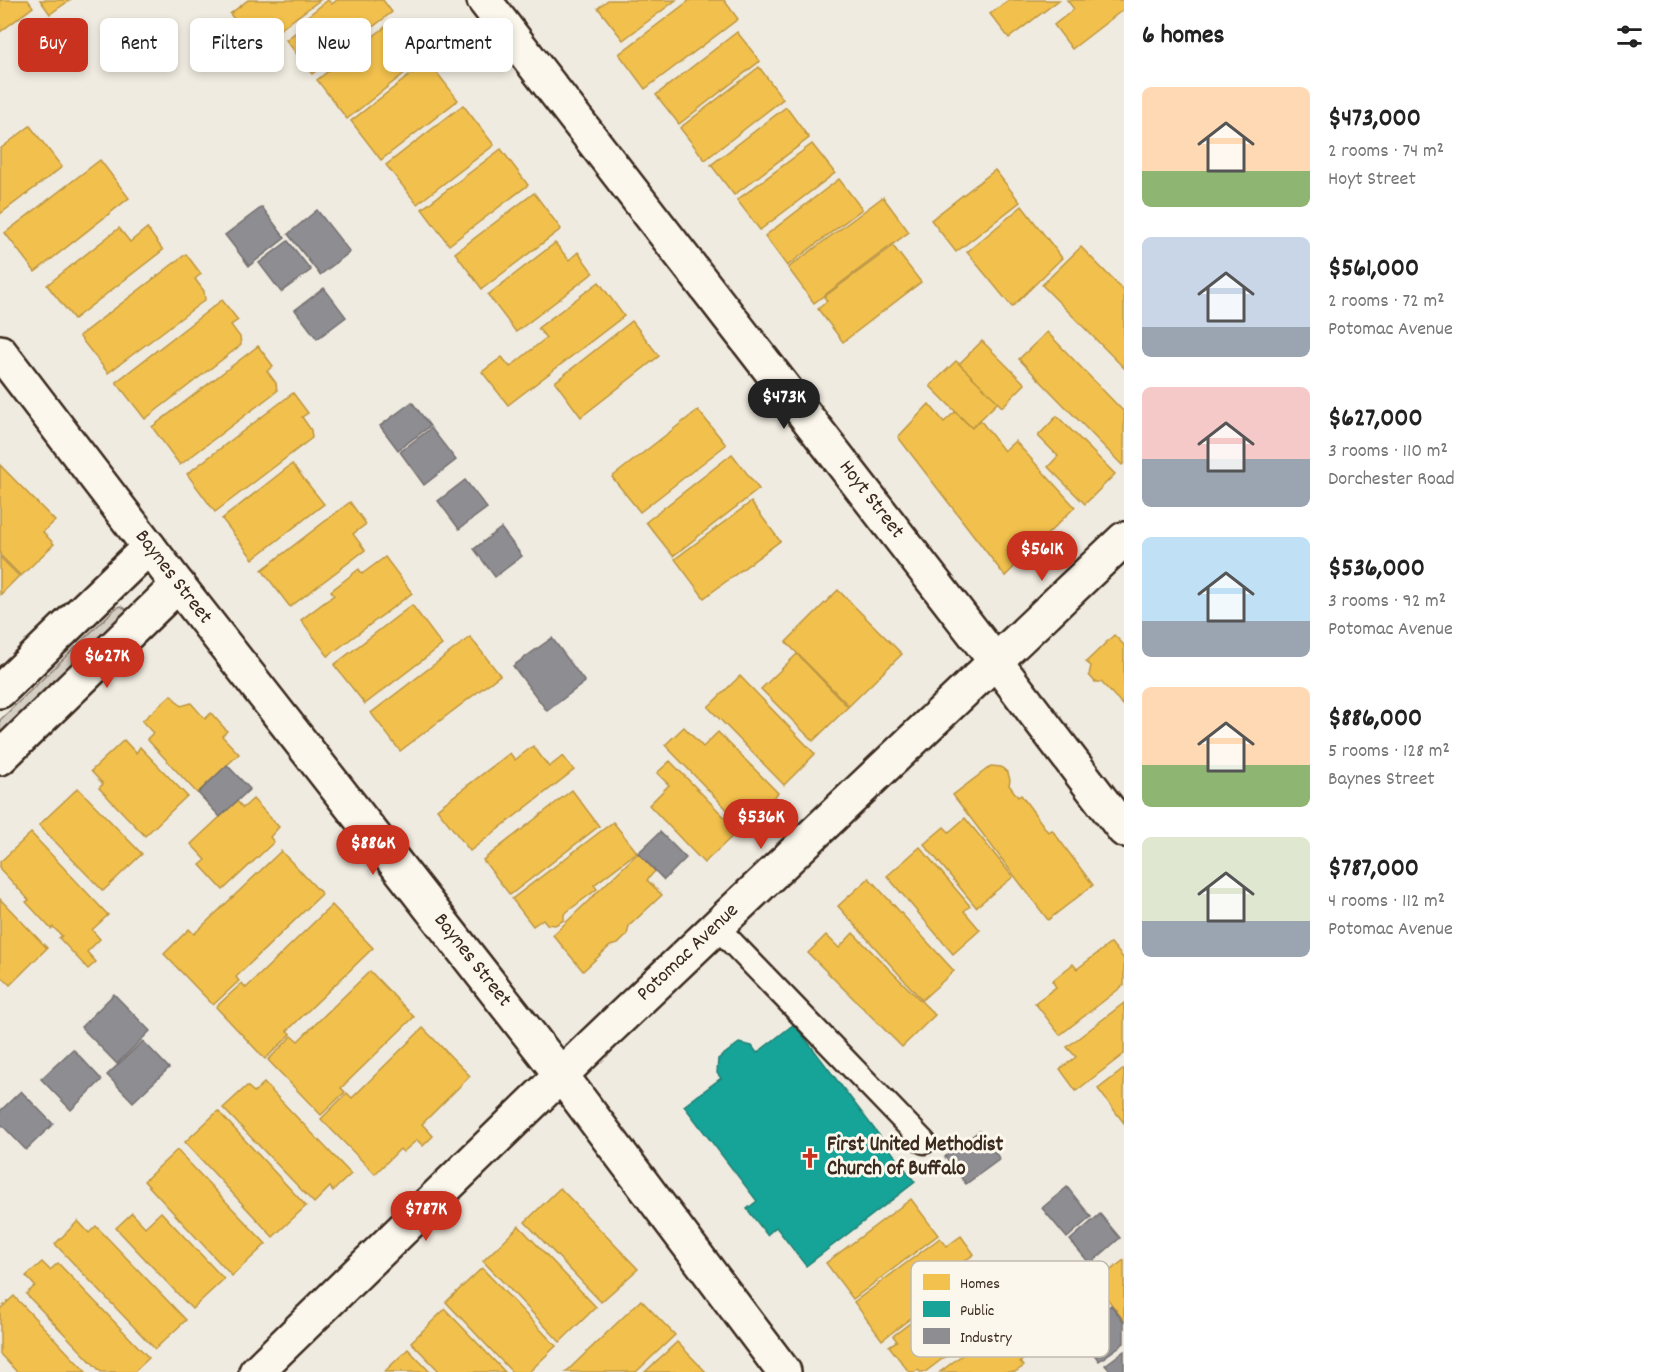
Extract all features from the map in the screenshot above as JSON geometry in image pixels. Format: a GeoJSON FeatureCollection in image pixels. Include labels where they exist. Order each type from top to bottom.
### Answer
{"type":"FeatureCollection","features":[{"type":"Feature","properties":{"kind":"street","name":"Hoyt Street"},"geometry":{"type":"LineString","coordinates":[[484,0],[1124,830]]}},
{"type":"Feature","properties":{"kind":"street","name":"Baynes Street"},"geometry":{"type":"LineString","coordinates":[[0,352],[178,585],[561,1075],[784,1372]]}},
{"type":"Feature","properties":{"kind":"street","name":"Potomac Avenue"},"geometry":{"type":"LineString","coordinates":[[256,1372],[561,1075],[1124,539]]}},
{"type":"Feature","properties":{"kind":"street"},"geometry":{"type":"LineString","coordinates":[[0,691],[149,547]]}},
{"type":"Feature","properties":{"kind":"street"},"geometry":{"type":"LineString","coordinates":[[0,758],[178,585]]}},
{"type":"Feature","properties":{"kind":"lane"},"geometry":{"type":"LineString","coordinates":[[717,927],[924,1142]]}},
{"type":"Feature","properties":{"kind":"shaded area"},"geometry":{"type":"Polygon","coordinates":[[[121,606],[129,615],[0,743],[0,720],[116,608],[121,606]]]}},
{"type":"Feature","properties":{"kind":"building: Homes"},"geometry":{"type":"Polygon","coordinates":[[[0,0],[28,0],[33,7],[0,32],[0,0]]]}},
{"type":"Feature","properties":{"kind":"building: Homes"},"geometry":{"type":"Polygon","coordinates":[[[40,0],[70,0],[50,14],[40,0]]]}},
{"type":"Feature","properties":{"kind":"building: Homes"},"geometry":{"type":"Polygon","coordinates":[[[248,0],[320,0],[284,27],[284,18],[233,18],[230,14],[248,0]]]}},
{"type":"Feature","properties":{"kind":"building: Homes"},"geometry":{"type":"Polygon","coordinates":[[[328,0],[332,4],[337,0],[383,0],[392,12],[371,28],[371,18],[305,18],[328,0]]]}},
{"type":"Feature","properties":{"kind":"building: Homes"},"geometry":{"type":"Polygon","coordinates":[[[608,0],[676,0],[623,40],[598,8],[608,0]]]}},
{"type":"Feature","properties":{"kind":"building: Homes"},"geometry":{"type":"Polygon","coordinates":[[[690,0],[724,0],[738,19],[645,89],[619,54],[690,0]]]}},
{"type":"Feature","properties":{"kind":"building: Homes"},"geometry":{"type":"Polygon","coordinates":[[[1009,0],[1059,0],[1009,38],[990,14],[1009,0]]]}},
{"type":"Feature","properties":{"kind":"building: Homes"},"geometry":{"type":"Polygon","coordinates":[[[1067,0],[1124,0],[1124,9],[1072,49],[1054,25],[1074,9],[1067,0]]]}},
{"type":"Feature","properties":{"kind":"building: Homes"},"geometry":{"type":"Polygon","coordinates":[[[383,29],[383,72],[406,72],[347,119],[317,80],[327,72],[371,72],[371,38],[383,29]]]}},
{"type":"Feature","properties":{"kind":"building: Homes"},"geometry":{"type":"Polygon","coordinates":[[[296,32],[296,53],[286,40],[296,32]]]}},
{"type":"Feature","properties":{"kind":"building: Homes"},"geometry":{"type":"Polygon","coordinates":[[[737,32],[760,61],[679,124],[656,95],[737,32]]]}},
{"type":"Feature","properties":{"kind":"building: Homes"},"geometry":{"type":"Polygon","coordinates":[[[759,67],[783,99],[705,160],[680,128],[759,67]]]}},
{"type":"Feature","properties":{"kind":"building: Homes"},"geometry":{"type":"Polygon","coordinates":[[[414,72],[436,72],[458,100],[381,160],[351,121],[414,72]]]}},
{"type":"Feature","properties":{"kind":"building: Homes"},"geometry":{"type":"Polygon","coordinates":[[[463,105],[494,145],[417,204],[386,165],[463,105]]]}},
{"type":"Feature","properties":{"kind":"building: Homes"},"geometry":{"type":"Polygon","coordinates":[[[786,107],[809,138],[734,195],[711,165],[786,107]]]}},
{"type":"Feature","properties":{"kind":"building: Homes"},"geometry":{"type":"Polygon","coordinates":[[[30,126],[62,167],[0,214],[0,149],[30,126]]]}},
{"type":"Feature","properties":{"kind":"building: Homes"},"geometry":{"type":"Polygon","coordinates":[[[812,144],[835,173],[760,230],[737,200],[812,144]]]}},
{"type":"Feature","properties":{"kind":"building: Homes"},"geometry":{"type":"Polygon","coordinates":[[[501,149],[528,185],[449,245],[422,209],[501,149]]]}},
{"type":"Feature","properties":{"kind":"building: Homes"},"geometry":{"type":"Polygon","coordinates":[[[100,160],[129,198],[35,272],[5,233],[100,160]]]}},
{"type":"Feature","properties":{"kind":"building: Homes"},"geometry":{"type":"Polygon","coordinates":[[[995,170],[1020,202],[956,252],[931,220],[995,170]]]}},
{"type":"Feature","properties":{"kind":"building: Homes"},"geometry":{"type":"Polygon","coordinates":[[[839,179],[862,209],[787,266],[765,236],[839,179]]]}},
{"type":"Feature","properties":{"kind":"building: Homes"},"geometry":{"type":"Polygon","coordinates":[[[534,193],[561,229],[482,289],[455,253],[534,193]]]}},
{"type":"Feature","properties":{"kind":"building: Homes"},"geometry":{"type":"Polygon","coordinates":[[[883,197],[909,232],[814,303],[788,268],[883,197]]]}},
{"type":"Feature","properties":{"kind":"building: Homes"},"geometry":{"type":"Polygon","coordinates":[[[1022,206],[1062,258],[1012,307],[967,252],[1022,206]]]}},
{"type":"Feature","properties":{"kind":"building: Homes"},"geometry":{"type":"Polygon","coordinates":[[[119,228],[130,242],[147,228],[163,250],[74,319],[47,285],[119,228]]]}},
{"type":"Feature","properties":{"kind":"building: Homes"},"geometry":{"type":"Polygon","coordinates":[[[555,243],[569,260],[578,252],[593,273],[516,332],[488,295],[555,243]]]}},
{"type":"Feature","properties":{"kind":"building: Homes"},"geometry":{"type":"Polygon","coordinates":[[[893,246],[921,282],[843,342],[818,309],[827,301],[824,297],[893,246]]]}},
{"type":"Feature","properties":{"kind":"building: Homes"},"geometry":{"type":"Polygon","coordinates":[[[1081,247],[1124,291],[1124,368],[1042,285],[1081,247]]]}},
{"type":"Feature","properties":{"kind":"building: Homes"},"geometry":{"type":"Polygon","coordinates":[[[186,254],[201,274],[195,279],[204,291],[205,300],[108,373],[79,336],[186,254]]]}},
{"type":"Feature","properties":{"kind":"building: Homes"},"geometry":{"type":"Polygon","coordinates":[[[599,282],[624,316],[508,405],[482,372],[502,357],[510,367],[546,338],[538,328],[599,282]]]}},
{"type":"Feature","properties":{"kind":"building: Homes"},"geometry":{"type":"Polygon","coordinates":[[[222,300],[238,320],[231,325],[240,337],[241,345],[145,419],[116,382],[222,300]]]}},
{"type":"Feature","properties":{"kind":"building: Homes"},"geometry":{"type":"Polygon","coordinates":[[[632,321],[659,356],[581,417],[555,382],[632,321]]]}},
{"type":"Feature","properties":{"kind":"building: Homes"},"geometry":{"type":"Polygon","coordinates":[[[1047,332],[1124,412],[1124,463],[1122,465],[1019,359],[1047,332]]]}},
{"type":"Feature","properties":{"kind":"building: Homes"},"geometry":{"type":"Polygon","coordinates":[[[982,341],[1025,384],[1002,407],[959,364],[982,341]]]}},
{"type":"Feature","properties":{"kind":"building: Homes"},"geometry":{"type":"Polygon","coordinates":[[[258,346],[273,366],[267,371],[276,383],[277,391],[180,465],[152,427],[258,346]]]}},
{"type":"Feature","properties":{"kind":"building: Homes"},"geometry":{"type":"Polygon","coordinates":[[[956,361],[998,402],[972,428],[930,386],[956,361]]]}},
{"type":"Feature","properties":{"kind":"building: Homes"},"geometry":{"type":"Polygon","coordinates":[[[293,393],[308,413],[302,417],[311,430],[312,438],[215,512],[187,474],[293,393]]]}},
{"type":"Feature","properties":{"kind":"building: Homes"},"geometry":{"type":"Polygon","coordinates":[[[929,404],[944,422],[955,412],[972,428],[980,420],[1004,451],[1015,441],[1075,507],[1005,576],[898,437],[929,404]]]}},
{"type":"Feature","properties":{"kind":"building: Homes"},"geometry":{"type":"Polygon","coordinates":[[[698,410],[726,445],[640,512],[612,477],[698,410]]]}},
{"type":"Feature","properties":{"kind":"building: Homes"},"geometry":{"type":"Polygon","coordinates":[[[1057,416],[1115,474],[1085,504],[1048,467],[1058,456],[1038,436],[1057,416]]]}},
{"type":"Feature","properties":{"kind":"building: Homes"},"geometry":{"type":"Polygon","coordinates":[[[732,454],[759,489],[673,556],[646,522],[732,454]]]}},
{"type":"Feature","properties":{"kind":"building: Homes"},"geometry":{"type":"Polygon","coordinates":[[[292,464],[324,504],[253,559],[222,519],[292,464]]]}},
{"type":"Feature","properties":{"kind":"building: Homes"},"geometry":{"type":"Polygon","coordinates":[[[0,465],[55,521],[43,532],[54,544],[21,576],[0,555],[0,465]]]}},
{"type":"Feature","properties":{"kind":"building: Homes"},"geometry":{"type":"Polygon","coordinates":[[[350,502],[366,524],[353,534],[365,550],[290,607],[262,570],[350,502]]]}},
{"type":"Feature","properties":{"kind":"building: Homes"},"geometry":{"type":"Polygon","coordinates":[[[751,502],[780,541],[704,598],[675,559],[751,502]]]}},
{"type":"Feature","properties":{"kind":"building: Homes"},"geometry":{"type":"Polygon","coordinates":[[[0,557],[19,576],[0,595],[0,557]]]}},
{"type":"Feature","properties":{"kind":"building: Homes"},"geometry":{"type":"Polygon","coordinates":[[[385,557],[412,593],[328,656],[301,620],[334,595],[331,591],[359,569],[362,574],[385,557]]]}},
{"type":"Feature","properties":{"kind":"building: Homes"},"geometry":{"type":"Polygon","coordinates":[[[838,590],[902,654],[849,706],[786,642],[838,590]]]}},
{"type":"Feature","properties":{"kind":"building: Homes"},"geometry":{"type":"Polygon","coordinates":[[[412,605],[442,645],[365,704],[334,665],[412,605]]]}},
{"type":"Feature","properties":{"kind":"building: Homes"},"geometry":{"type":"Polygon","coordinates":[[[1114,635],[1124,645],[1124,706],[1101,682],[1095,682],[1089,675],[1091,666],[1086,662],[1114,635]]]}},
{"type":"Feature","properties":{"kind":"building: Homes"},"geometry":{"type":"Polygon","coordinates":[[[470,637],[500,675],[400,751],[371,713],[470,637]]]}},
{"type":"Feature","properties":{"kind":"building: Homes"},"geometry":{"type":"Polygon","coordinates":[[[797,654],[848,707],[813,741],[761,689],[797,654]]]}},
{"type":"Feature","properties":{"kind":"building: Homes"},"geometry":{"type":"Polygon","coordinates":[[[740,676],[815,754],[784,785],[708,707],[740,676]]]}},
{"type":"Feature","properties":{"kind":"building: Homes"},"geometry":{"type":"Polygon","coordinates":[[[171,695],[181,706],[191,703],[205,719],[211,713],[227,731],[222,736],[239,754],[197,793],[147,739],[153,733],[142,721],[171,695]]]}},
{"type":"Feature","properties":{"kind":"building: Homes"},"geometry":{"type":"Polygon","coordinates":[[[684,727],[703,747],[718,732],[778,793],[743,826],[665,745],[684,727]]]}},
{"type":"Feature","properties":{"kind":"building: Homes"},"geometry":{"type":"Polygon","coordinates":[[[124,740],[136,753],[140,747],[187,796],[145,836],[99,788],[103,784],[91,771],[124,740]]]}},
{"type":"Feature","properties":{"kind":"building: Homes"},"geometry":{"type":"Polygon","coordinates":[[[533,746],[549,767],[563,756],[574,770],[470,851],[437,809],[510,753],[515,760],[533,746]]]}},
{"type":"Feature","properties":{"kind":"building: Homes"},"geometry":{"type":"Polygon","coordinates":[[[670,761],[738,831],[704,863],[649,805],[669,785],[657,773],[670,761]]]}},
{"type":"Feature","properties":{"kind":"building: Homes"},"geometry":{"type":"Polygon","coordinates":[[[991,766],[1001,767],[1008,773],[1009,785],[1018,797],[1021,795],[1048,832],[1052,830],[1093,885],[1048,920],[953,795],[991,766]]]}},
{"type":"Feature","properties":{"kind":"building: Homes"},"geometry":{"type":"Polygon","coordinates":[[[78,788],[142,854],[103,891],[39,825],[78,788]]]}},
{"type":"Feature","properties":{"kind":"building: Homes"},"geometry":{"type":"Polygon","coordinates":[[[572,790],[599,826],[510,895],[483,860],[572,790]]]}},
{"type":"Feature","properties":{"kind":"building: Homes"},"geometry":{"type":"Polygon","coordinates":[[[253,799],[279,827],[270,837],[274,842],[223,890],[200,865],[206,860],[191,844],[237,801],[243,808],[253,799]]]}},
{"type":"Feature","properties":{"kind":"building: Homes"},"geometry":{"type":"Polygon","coordinates":[[[965,818],[1013,877],[976,907],[924,844],[944,827],[949,832],[965,818]]]}},
{"type":"Feature","properties":{"kind":"building: Homes"},"geometry":{"type":"Polygon","coordinates":[[[613,822],[637,852],[594,885],[597,889],[564,914],[564,920],[555,925],[547,924],[543,919],[533,926],[512,899],[613,822]]]}},
{"type":"Feature","properties":{"kind":"building: Homes"},"geometry":{"type":"Polygon","coordinates":[[[31,833],[108,915],[92,930],[100,939],[87,952],[96,962],[88,969],[59,938],[62,936],[53,927],[51,929],[26,902],[29,900],[0,869],[0,862],[31,833]]]}},
{"type":"Feature","properties":{"kind":"building: Homes"},"geometry":{"type":"Polygon","coordinates":[[[920,847],[970,906],[964,911],[980,930],[953,954],[887,876],[920,847]]]}},
{"type":"Feature","properties":{"kind":"building: Homes"},"geometry":{"type":"Polygon","coordinates":[[[281,851],[322,894],[236,977],[239,981],[213,1005],[164,954],[189,929],[194,934],[281,851]]]}},
{"type":"Feature","properties":{"kind":"building: Homes"},"geometry":{"type":"Polygon","coordinates":[[[638,853],[655,871],[647,880],[662,895],[629,926],[627,935],[618,944],[610,946],[583,971],[553,935],[638,853]]]}},
{"type":"Feature","properties":{"kind":"building: Homes"},"geometry":{"type":"Polygon","coordinates":[[[869,878],[954,971],[922,1000],[838,906],[869,878]]]}},
{"type":"Feature","properties":{"kind":"building: Homes"},"geometry":{"type":"Polygon","coordinates":[[[0,899],[47,948],[10,985],[0,975],[0,899]]]}},
{"type":"Feature","properties":{"kind":"building: Homes"},"geometry":{"type":"Polygon","coordinates":[[[332,905],[373,948],[287,1031],[291,1034],[265,1059],[216,1007],[242,983],[246,988],[332,905]]]}},
{"type":"Feature","properties":{"kind":"building: Homes"},"geometry":{"type":"Polygon","coordinates":[[[853,933],[935,1015],[902,1047],[808,953],[826,935],[839,948],[853,933]]]}},
{"type":"Feature","properties":{"kind":"building: Homes"},"geometry":{"type":"Polygon","coordinates":[[[1111,943],[1124,959],[1124,985],[1060,1035],[1035,1003],[1056,987],[1052,981],[1073,964],[1077,969],[1111,943]]]}},
{"type":"Feature","properties":{"kind":"building: Homes"},"geometry":{"type":"Polygon","coordinates":[[[370,971],[414,1017],[341,1088],[345,1092],[321,1115],[268,1060],[292,1036],[298,1041],[370,971]]]}},
{"type":"Feature","properties":{"kind":"building: Homes"},"geometry":{"type":"Polygon","coordinates":[[[1124,1003],[1124,1054],[1076,1091],[1060,1069],[1076,1057],[1067,1047],[1124,1003]]]}},
{"type":"Feature","properties":{"kind":"building: Homes"},"geometry":{"type":"Polygon","coordinates":[[[423,1028],[470,1076],[422,1124],[433,1136],[423,1146],[417,1140],[403,1152],[400,1149],[375,1174],[321,1119],[347,1093],[352,1098],[423,1028]]]}},
{"type":"Feature","properties":{"kind":"building: Homes"},"geometry":{"type":"Polygon","coordinates":[[[1124,1069],[1124,1123],[1098,1089],[1124,1069]]]}},
{"type":"Feature","properties":{"kind":"building: Homes"},"geometry":{"type":"Polygon","coordinates":[[[264,1083],[351,1174],[333,1191],[330,1187],[314,1203],[223,1108],[247,1086],[254,1092],[264,1083]]]}},
{"type":"Feature","properties":{"kind":"building: Homes"},"geometry":{"type":"Polygon","coordinates":[[[218,1111],[306,1206],[273,1237],[185,1142],[218,1111]]]}},
{"type":"Feature","properties":{"kind":"building: Homes"},"geometry":{"type":"Polygon","coordinates":[[[177,1150],[266,1244],[232,1276],[144,1181],[177,1150]]]}},
{"type":"Feature","properties":{"kind":"building: Homes"},"geometry":{"type":"Polygon","coordinates":[[[560,1188],[638,1269],[601,1302],[525,1222],[560,1188]]]}},
{"type":"Feature","properties":{"kind":"building: Homes"},"geometry":{"type":"Polygon","coordinates":[[[911,1199],[938,1235],[853,1299],[826,1263],[911,1199]]]}},
{"type":"Feature","properties":{"kind":"building: Homes"},"geometry":{"type":"Polygon","coordinates":[[[161,1212],[224,1279],[192,1309],[116,1228],[132,1213],[145,1227],[161,1212]]]}},
{"type":"Feature","properties":{"kind":"building: Homes"},"geometry":{"type":"Polygon","coordinates":[[[78,1221],[89,1233],[96,1226],[186,1320],[155,1349],[55,1244],[78,1221]]]}},
{"type":"Feature","properties":{"kind":"building: Homes"},"geometry":{"type":"Polygon","coordinates":[[[519,1226],[596,1307],[560,1342],[483,1261],[519,1226]]]}},
{"type":"Feature","properties":{"kind":"building: Homes"},"geometry":{"type":"Polygon","coordinates":[[[961,1236],[974,1254],[965,1261],[911,1261],[911,1318],[882,1340],[854,1302],[940,1238],[947,1246],[961,1236]]]}},
{"type":"Feature","properties":{"kind":"building: Homes"},"geometry":{"type":"Polygon","coordinates":[[[1124,1260],[1124,1321],[1109,1301],[1109,1271],[1124,1260]]]}},
{"type":"Feature","properties":{"kind":"building: Homes"},"geometry":{"type":"Polygon","coordinates":[[[42,1262],[50,1270],[58,1263],[149,1358],[134,1372],[101,1372],[26,1294],[35,1286],[26,1276],[42,1262]]]}},
{"type":"Feature","properties":{"kind":"building: Homes"},"geometry":{"type":"Polygon","coordinates":[[[482,1268],[556,1346],[529,1372],[512,1372],[446,1302],[482,1268]]]}},
{"type":"Feature","properties":{"kind":"building: Homes"},"geometry":{"type":"Polygon","coordinates":[[[14,1296],[86,1372],[17,1372],[0,1354],[0,1309],[14,1296]]]}},
{"type":"Feature","properties":{"kind":"building: Homes"},"geometry":{"type":"Polygon","coordinates":[[[641,1300],[675,1335],[636,1372],[566,1372],[641,1300]]]}},
{"type":"Feature","properties":{"kind":"building: Homes"},"geometry":{"type":"Polygon","coordinates":[[[445,1309],[505,1372],[440,1372],[411,1342],[445,1309]]]}},
{"type":"Feature","properties":{"kind":"building: Homes"},"geometry":{"type":"Polygon","coordinates":[[[911,1322],[911,1357],[945,1357],[925,1372],[918,1370],[909,1372],[889,1346],[897,1341],[893,1336],[911,1322]]]}},
{"type":"Feature","properties":{"kind":"building: Homes"},"geometry":{"type":"Polygon","coordinates":[[[677,1342],[706,1372],[645,1372],[677,1342]]]}},
{"type":"Feature","properties":{"kind":"building: Homes"},"geometry":{"type":"Polygon","coordinates":[[[408,1349],[430,1372],[384,1372],[408,1349]]]}},
{"type":"Feature","properties":{"kind":"building: Homes"},"geometry":{"type":"Polygon","coordinates":[[[960,1357],[1026,1357],[1020,1362],[1024,1366],[1015,1372],[940,1372],[960,1357]]]}},
{"type":"Feature","properties":{"kind":"building: Public","name":"First United Methodist Church of Buffalo"},"geometry":{"type":"Polygon","coordinates":[[[794,1024],[915,1182],[806,1266],[776,1227],[767,1235],[747,1209],[757,1201],[684,1106],[721,1078],[717,1073],[718,1059],[739,1043],[752,1046],[757,1053],[794,1024]]]}},
{"type":"Feature","properties":{"kind":"building: Industry"},"geometry":{"type":"Polygon","coordinates":[[[262,207],[285,238],[249,266],[225,235],[262,207]]]}},
{"type":"Feature","properties":{"kind":"building: Industry"},"geometry":{"type":"Polygon","coordinates":[[[317,210],[350,252],[320,275],[288,234],[317,210]]]}},
{"type":"Feature","properties":{"kind":"building: Industry"},"geometry":{"type":"Polygon","coordinates":[[[288,241],[311,270],[281,292],[259,263],[288,241]]]}},
{"type":"Feature","properties":{"kind":"building: Industry"},"geometry":{"type":"Polygon","coordinates":[[[324,288],[346,317],[317,339],[295,310],[324,288]]]}},
{"type":"Feature","properties":{"kind":"building: Industry"},"geometry":{"type":"Polygon","coordinates":[[[412,402],[430,426],[398,450],[380,426],[412,402]]]}},
{"type":"Feature","properties":{"kind":"building: Industry"},"geometry":{"type":"Polygon","coordinates":[[[431,428],[456,460],[424,485],[400,452],[431,428]]]}},
{"type":"Feature","properties":{"kind":"building: Industry"},"geometry":{"type":"Polygon","coordinates":[[[465,480],[487,508],[459,529],[438,501],[465,480]]]}},
{"type":"Feature","properties":{"kind":"building: Industry"},"geometry":{"type":"Polygon","coordinates":[[[501,528],[522,556],[495,577],[474,549],[501,528]]]}},
{"type":"Feature","properties":{"kind":"building: Industry"},"geometry":{"type":"Polygon","coordinates":[[[552,638],[585,682],[547,711],[513,666],[552,638]]]}},
{"type":"Feature","properties":{"kind":"building: Industry"},"geometry":{"type":"Polygon","coordinates":[[[227,765],[250,789],[220,817],[198,793],[227,765]]]}},
{"type":"Feature","properties":{"kind":"building: Industry"},"geometry":{"type":"Polygon","coordinates":[[[660,832],[686,858],[664,880],[638,853],[660,832]]]}},
{"type":"Feature","properties":{"kind":"building: Industry"},"geometry":{"type":"Polygon","coordinates":[[[114,994],[150,1031],[117,1064],[81,1027],[114,994]]]}},
{"type":"Feature","properties":{"kind":"building: Industry"},"geometry":{"type":"Polygon","coordinates":[[[143,1041],[169,1068],[133,1102],[107,1075],[143,1041]]]}},
{"type":"Feature","properties":{"kind":"building: Industry"},"geometry":{"type":"Polygon","coordinates":[[[73,1049],[102,1080],[71,1110],[41,1079],[73,1049]]]}},
{"type":"Feature","properties":{"kind":"building: Industry"},"geometry":{"type":"Polygon","coordinates":[[[21,1091],[53,1124],[26,1150],[0,1123],[0,1111],[21,1091]]]}},
{"type":"Feature","properties":{"kind":"building: Industry"},"geometry":{"type":"Polygon","coordinates":[[[979,1131],[1000,1159],[966,1184],[945,1157],[979,1131]]]}},
{"type":"Feature","properties":{"kind":"building: Industry"},"geometry":{"type":"Polygon","coordinates":[[[1067,1187],[1091,1217],[1067,1238],[1042,1208],[1067,1187]]]}},
{"type":"Feature","properties":{"kind":"building: Industry"},"geometry":{"type":"Polygon","coordinates":[[[1100,1214],[1120,1238],[1093,1261],[1088,1261],[1070,1240],[1100,1214]]]}},
{"type":"Feature","properties":{"kind":"building: Industry"},"geometry":{"type":"Polygon","coordinates":[[[1111,1305],[1124,1322],[1124,1343],[1109,1354],[1109,1306],[1111,1305]]]}},
{"type":"Feature","properties":{"kind":"building: Industry"},"geometry":{"type":"Polygon","coordinates":[[[1124,1351],[1124,1372],[1111,1372],[1105,1365],[1124,1351]]]}},
{"type":"Feature","properties":{"kind":"place","name":"First United Methodist Church of Buffalo"},"geometry":{"type":"Point","coordinates":[810,1158]}}]}
